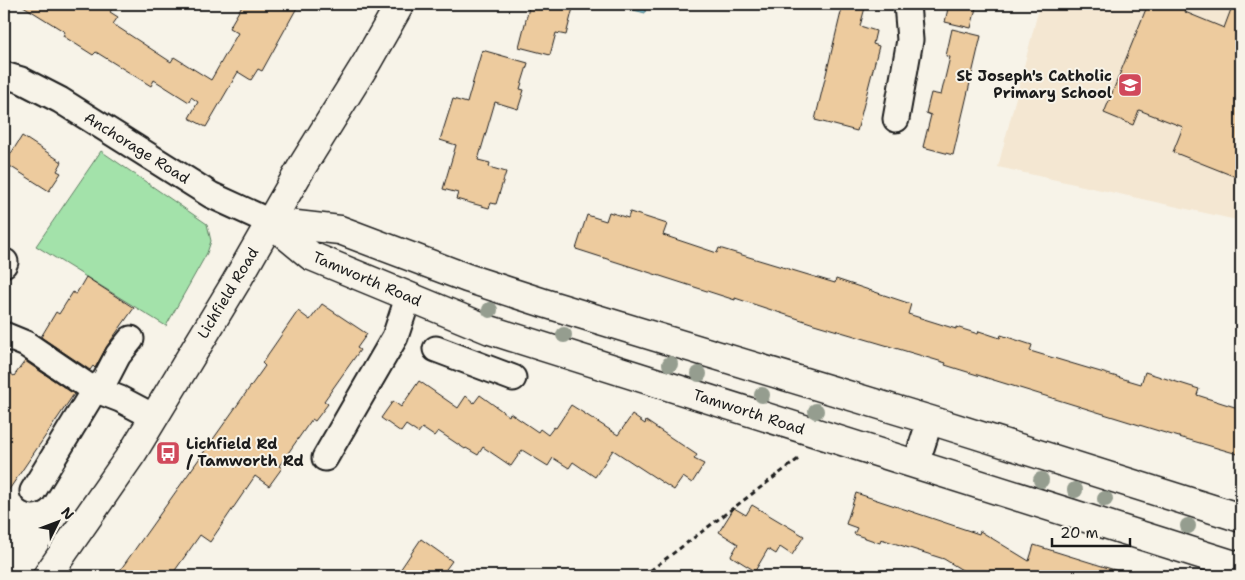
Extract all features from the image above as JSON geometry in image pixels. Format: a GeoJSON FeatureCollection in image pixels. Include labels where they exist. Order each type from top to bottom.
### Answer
{"type":"FeatureCollection","features":[{"type":"Feature","properties":{"kind":"main road","name":"Lichfield Road"},"geometry":{"type":"LineString","coordinates":[[48,576],[134,452],[400,4]]}},
{"type":"Feature","properties":{"kind":"main road","name":"Tamworth Road"},"geometry":{"type":"LineString","coordinates":[[270,222],[311,256],[408,298],[490,330],[1241,567]]}},
{"type":"Feature","properties":{"kind":"main road","name":"Tamworth Road"},"geometry":{"type":"LineString","coordinates":[[270,222],[340,230],[467,278],[544,303],[930,420],[1241,518]]}},
{"type":"Feature","properties":{"kind":"street"},"geometry":{"type":"LineString","coordinates":[[896,119],[910,40],[907,4]]}},
{"type":"Feature","properties":{"kind":"street","name":"Anchorage Road"},"geometry":{"type":"LineString","coordinates":[[4,75],[20,80],[60,100],[211,195],[270,222]]}},
{"type":"Feature","properties":{"kind":"street"},"geometry":{"type":"LineString","coordinates":[[325,458],[395,337],[408,298]]}},
{"type":"Feature","properties":{"kind":"street"},"geometry":{"type":"LineString","coordinates":[[479,364],[490,330]]}},
{"type":"Feature","properties":{"kind":"street"},"geometry":{"type":"LineString","coordinates":[[4,335],[26,344],[89,387],[120,399],[154,417]]}},
{"type":"Feature","properties":{"kind":"street"},"geometry":{"type":"LineString","coordinates":[[33,492],[95,389],[105,380],[118,356],[131,339]]}},
{"type":"Feature","properties":{"kind":"street"},"geometry":{"type":"LineString","coordinates":[[436,349],[514,378]]}},
{"type":"Feature","properties":{"kind":"street"},"geometry":{"type":"LineString","coordinates":[[916,464],[930,420]]}},
{"type":"Feature","properties":{"kind":"path"},"geometry":{"type":"LineString","coordinates":[[643,576],[827,437]]}},
{"type":"Feature","properties":{"kind":"shaded area","name":"St Joseph's Catholic Primary School"},"geometry":{"type":"Polygon","coordinates":[[[1040,4],[1241,4],[1241,221],[998,167],[1040,4]]]}},
{"type":"Feature","properties":{"kind":"green space"},"geometry":{"type":"Polygon","coordinates":[[[101,151],[207,224],[211,241],[207,253],[166,326],[36,246],[101,151]]]}},
{"type":"Feature","properties":{"kind":"water"},"geometry":{"type":"Polygon","coordinates":[[[614,4],[647,4],[645,13],[614,4]]]}},
{"type":"Feature","properties":{"kind":"building"},"geometry":{"type":"Polygon","coordinates":[[[20,4],[115,4],[110,12],[118,17],[113,24],[171,62],[174,57],[211,80],[238,33],[229,28],[243,4],[299,4],[262,71],[258,69],[251,80],[238,72],[206,127],[189,118],[198,102],[191,97],[189,102],[154,80],[151,86],[96,52],[93,55],[63,36],[65,32],[20,4]]]}},
{"type":"Feature","properties":{"kind":"building"},"geometry":{"type":"Polygon","coordinates":[[[530,4],[574,4],[566,35],[556,33],[550,55],[519,47],[530,4]]]}},
{"type":"Feature","properties":{"kind":"building"},"geometry":{"type":"Polygon","coordinates":[[[843,4],[866,4],[860,26],[876,31],[873,44],[879,46],[857,131],[815,120],[843,4]]]}},
{"type":"Feature","properties":{"kind":"building"},"geometry":{"type":"Polygon","coordinates":[[[949,4],[977,4],[971,28],[945,22],[949,4]]]}},
{"type":"Feature","properties":{"kind":"building"},"geometry":{"type":"Polygon","coordinates":[[[1148,4],[1188,4],[1185,12],[1224,28],[1233,4],[1241,4],[1241,179],[1173,152],[1183,127],[1139,110],[1133,125],[1104,113],[1148,4]]]}},
{"type":"Feature","properties":{"kind":"building"},"geometry":{"type":"Polygon","coordinates":[[[952,29],[981,36],[953,155],[923,147],[931,115],[926,113],[931,93],[941,95],[950,57],[946,56],[952,29]]]}},
{"type":"Feature","properties":{"kind":"building"},"geometry":{"type":"Polygon","coordinates":[[[482,50],[528,63],[520,89],[524,90],[518,109],[495,102],[478,160],[490,163],[489,167],[506,172],[496,204],[491,203],[489,208],[456,199],[458,193],[443,189],[456,145],[440,140],[453,99],[467,103],[482,50]]]}},
{"type":"Feature","properties":{"kind":"building"},"geometry":{"type":"Polygon","coordinates":[[[22,136],[62,162],[57,171],[61,173],[49,191],[5,163],[22,136]]]}},
{"type":"Feature","properties":{"kind":"building"},"geometry":{"type":"Polygon","coordinates":[[[609,212],[628,218],[630,212],[667,224],[663,235],[717,253],[719,248],[835,283],[836,279],[911,304],[908,314],[956,329],[956,327],[978,334],[979,331],[1000,338],[1001,335],[1032,345],[1030,351],[1141,384],[1145,372],[1199,389],[1197,395],[1241,409],[1241,455],[945,365],[946,363],[814,324],[735,298],[735,300],[576,249],[587,215],[606,221],[609,212]]]}},
{"type":"Feature","properties":{"kind":"building"},"geometry":{"type":"Polygon","coordinates":[[[86,277],[134,308],[107,346],[95,368],[93,366],[90,370],[41,337],[56,312],[59,314],[73,292],[76,294],[86,277]]]}},
{"type":"Feature","properties":{"kind":"building"},"geometry":{"type":"Polygon","coordinates":[[[322,304],[367,334],[357,348],[360,350],[324,401],[328,404],[315,421],[312,419],[279,466],[282,468],[269,486],[255,476],[210,542],[200,535],[171,576],[116,576],[265,366],[262,363],[298,311],[310,320],[322,304]]]}},
{"type":"Feature","properties":{"kind":"building"},"geometry":{"type":"Polygon","coordinates":[[[25,361],[74,394],[4,497],[4,369],[14,376],[25,361]]]}},
{"type":"Feature","properties":{"kind":"building"},"geometry":{"type":"Polygon","coordinates":[[[419,381],[458,408],[466,396],[474,403],[480,395],[509,416],[510,413],[538,432],[540,429],[548,435],[554,427],[556,428],[571,405],[618,435],[632,415],[645,424],[646,421],[697,455],[694,459],[704,464],[692,483],[683,477],[674,490],[613,450],[595,477],[573,462],[569,468],[553,458],[548,466],[522,450],[511,466],[483,447],[478,455],[465,449],[438,431],[434,436],[422,428],[418,433],[406,425],[401,432],[381,418],[393,401],[401,407],[419,381]]]}},
{"type":"Feature","properties":{"kind":"building"},"geometry":{"type":"Polygon","coordinates":[[[856,493],[979,534],[980,531],[1029,561],[1034,545],[1118,571],[1117,576],[972,576],[944,559],[881,539],[880,543],[854,534],[857,528],[846,524],[856,493]]]}},
{"type":"Feature","properties":{"kind":"building"},"geometry":{"type":"Polygon","coordinates":[[[752,505],[804,536],[792,555],[780,547],[776,554],[768,549],[755,571],[731,556],[738,544],[719,532],[734,508],[746,515],[752,505]]]}},
{"type":"Feature","properties":{"kind":"building"},"geometry":{"type":"Polygon","coordinates":[[[421,539],[452,561],[441,576],[396,576],[421,539]]]}},
{"type":"Feature","properties":{"kind":"place","name":"St Joseph's Catholic Primary School"},"geometry":{"type":"Point","coordinates":[1130,85]}},
{"type":"Feature","properties":{"kind":"place","name":"Lichfield Rd / Tamworth Rd"},"geometry":{"type":"Point","coordinates":[168,453]}}]}
